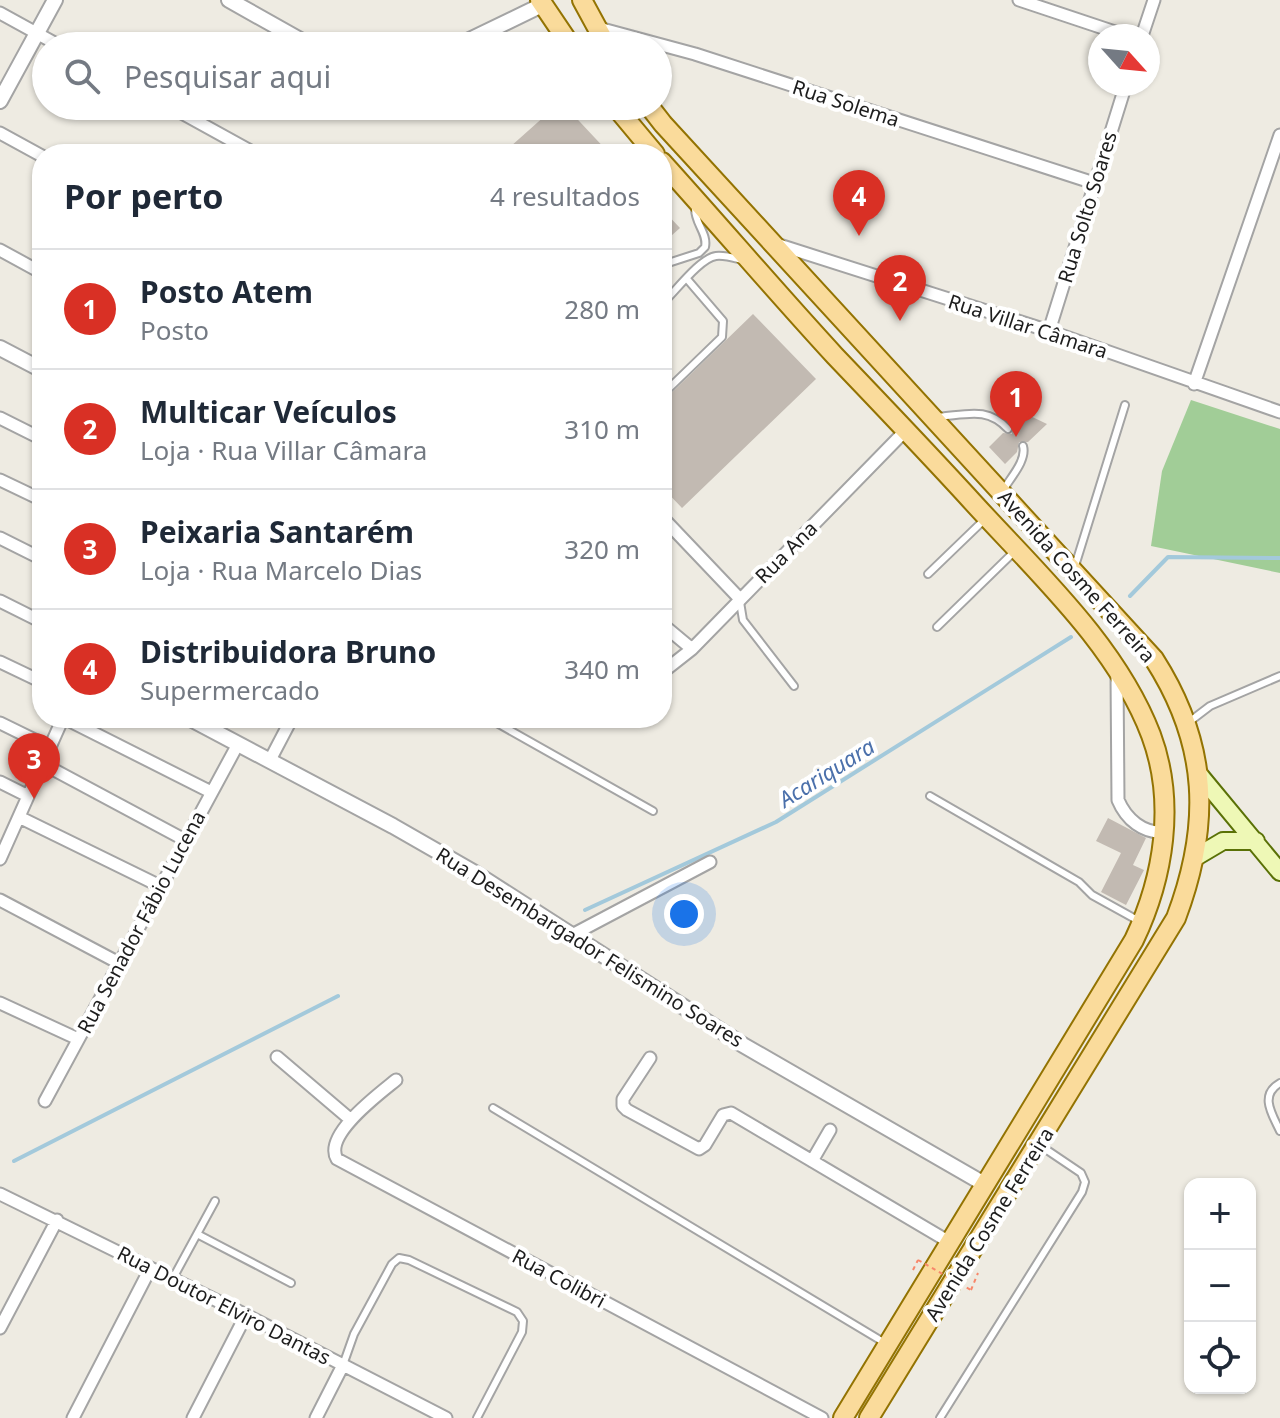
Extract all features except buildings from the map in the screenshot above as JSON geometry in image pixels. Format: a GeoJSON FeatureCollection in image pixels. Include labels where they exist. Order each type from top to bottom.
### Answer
{"type":"FeatureCollection","features":[{"type":"Feature","properties":{"kind":"main road"},"geometry":{"type":"LineString","coordinates":[[582,0],[598,32]]}},
{"type":"Feature","properties":{"kind":"main road"},"geometry":{"type":"LineString","coordinates":[[541,3],[561,32]]}},
{"type":"Feature","properties":{"kind":"main road"},"geometry":{"type":"LineString","coordinates":[[627,120],[647,144]]}},
{"type":"Feature","properties":{"kind":"main road","name":"Avenida Cosme Ferreira"},"geometry":{"type":"LineString","coordinates":[[660,120],[1154,659],[1168,682],[1186,724],[1198,773],[1200,802],[1196,857],[1176,918],[869,1418]]}},
{"type":"Feature","properties":{"kind":"main road","name":"Avenida Cosme Ferreira"},"geometry":{"type":"LineString","coordinates":[[672,173],[1016,550],[1118,667],[1151,736],[1161,769],[1166,804],[1165,832],[1151,905],[1142,923],[843,1418]]}},
{"type":"Feature","properties":{"kind":"main road"},"geometry":{"type":"LineString","coordinates":[[1198,773],[1280,872]]}},
{"type":"Feature","properties":{"kind":"main road"},"geometry":{"type":"LineString","coordinates":[[1196,857],[1223,841],[1256,841]]}},
{"type":"Feature","properties":{"kind":"street"},"geometry":{"type":"LineString","coordinates":[[37,32],[55,0]]}},
{"type":"Feature","properties":{"kind":"street"},"geometry":{"type":"LineString","coordinates":[[229,0],[286,32]]}},
{"type":"Feature","properties":{"kind":"street"},"geometry":{"type":"LineString","coordinates":[[1019,0],[1091,24]]}},
{"type":"Feature","properties":{"kind":"street"},"geometry":{"type":"LineString","coordinates":[[1146,24],[1154,0]]}},
{"type":"Feature","properties":{"kind":"street"},"geometry":{"type":"LineString","coordinates":[[484,32],[541,3]]}},
{"type":"Feature","properties":{"kind":"street"},"geometry":{"type":"LineString","coordinates":[[0,13],[34,32]]}},
{"type":"Feature","properties":{"kind":"street","name":"Rua Solema"},"geometry":{"type":"LineString","coordinates":[[595,27],[614,32]]}},
{"type":"Feature","properties":{"kind":"street"},"geometry":{"type":"LineString","coordinates":[[0,101],[32,41]]}},
{"type":"Feature","properties":{"kind":"street","name":"Rua Solema"},"geometry":{"type":"LineString","coordinates":[[672,48],[1094,183]]}},
{"type":"Feature","properties":{"kind":"street","name":"Rua Solto Soares"},"geometry":{"type":"LineString","coordinates":[[1049,331],[1122,96]]}},
{"type":"Feature","properties":{"kind":"street"},"geometry":{"type":"LineString","coordinates":[[194,120],[238,144]]}},
{"type":"Feature","properties":{"kind":"street"},"geometry":{"type":"LineString","coordinates":[[0,133],[32,151]]}},
{"type":"Feature","properties":{"kind":"street"},"geometry":{"type":"LineString","coordinates":[[1194,384],[1280,135]]}},
{"type":"Feature","properties":{"kind":"street","name":"Rua Villar Câmara"},"geometry":{"type":"LineString","coordinates":[[775,244],[1049,331],[1280,412]]}},
{"type":"Feature","properties":{"kind":"street"},"geometry":{"type":"LineString","coordinates":[[0,250],[32,268]]}},
{"type":"Feature","properties":{"kind":"street"},"geometry":{"type":"LineString","coordinates":[[0,348],[32,365]]}},
{"type":"Feature","properties":{"kind":"street"},"geometry":{"type":"LineString","coordinates":[[0,418],[32,434]]}},
{"type":"Feature","properties":{"kind":"street","name":"Rua Ana"},"geometry":{"type":"LineString","coordinates":[[672,665],[692,649],[906,430]]}},
{"type":"Feature","properties":{"kind":"street"},"geometry":{"type":"LineString","coordinates":[[0,480],[32,495]]}},
{"type":"Feature","properties":{"kind":"street"},"geometry":{"type":"LineString","coordinates":[[672,528],[740,599]]}},
{"type":"Feature","properties":{"kind":"street"},"geometry":{"type":"LineString","coordinates":[[0,538],[32,554]]}},
{"type":"Feature","properties":{"kind":"street"},"geometry":{"type":"LineString","coordinates":[[0,601],[32,617]]}},
{"type":"Feature","properties":{"kind":"street"},"geometry":{"type":"LineString","coordinates":[[672,632],[692,649]]}},
{"type":"Feature","properties":{"kind":"street"},"geometry":{"type":"LineString","coordinates":[[0,662],[32,677]]}},
{"type":"Feature","properties":{"kind":"street"},"geometry":{"type":"LineString","coordinates":[[1118,667],[1118,800],[1122,810],[1137,825],[1153,833],[1165,832]]}},
{"type":"Feature","properties":{"kind":"street"},"geometry":{"type":"LineString","coordinates":[[0,723],[49,747]]}},
{"type":"Feature","properties":{"kind":"street"},"geometry":{"type":"LineString","coordinates":[[0,859],[4,840],[19,817],[58,728]]}},
{"type":"Feature","properties":{"kind":"street"},"geometry":{"type":"LineString","coordinates":[[83,728],[211,792]]}},
{"type":"Feature","properties":{"kind":"street","name":"Rua Desembargador Felismino Soares"},"geometry":{"type":"LineString","coordinates":[[208,728],[475,873],[743,1045],[986,1185]]}},
{"type":"Feature","properties":{"kind":"street"},"geometry":{"type":"LineString","coordinates":[[270,760],[287,728]]}},
{"type":"Feature","properties":{"kind":"street","name":"Rua Senador Fábio Lucena"},"geometry":{"type":"LineString","coordinates":[[45,1101],[238,744]]}},
{"type":"Feature","properties":{"kind":"street"},"geometry":{"type":"LineString","coordinates":[[43,764],[185,840]]}},
{"type":"Feature","properties":{"kind":"street"},"geometry":{"type":"LineString","coordinates":[[0,782],[28,796]]}},
{"type":"Feature","properties":{"kind":"street"},"geometry":{"type":"LineString","coordinates":[[19,817],[160,886]]}},
{"type":"Feature","properties":{"kind":"street"},"geometry":{"type":"LineString","coordinates":[[572,935],[710,862]]}},
{"type":"Feature","properties":{"kind":"street"},"geometry":{"type":"LineString","coordinates":[[0,900],[119,963]]}},
{"type":"Feature","properties":{"kind":"street"},"geometry":{"type":"LineString","coordinates":[[1,1005],[78,1039]]}},
{"type":"Feature","properties":{"kind":"street"},"geometry":{"type":"LineString","coordinates":[[277,1057],[351,1120]]}},
{"type":"Feature","properties":{"kind":"street"},"geometry":{"type":"LineString","coordinates":[[650,1058],[623,1099],[627,1110],[699,1149],[705,1145],[723,1115],[731,1113],[951,1243]]}},
{"type":"Feature","properties":{"kind":"street","name":"Rua Colibri"},"geometry":{"type":"LineString","coordinates":[[396,1080],[351,1120],[333,1149],[337,1159],[822,1418]]}},
{"type":"Feature","properties":{"kind":"street"},"geometry":{"type":"LineString","coordinates":[[812,1161],[830,1130]]}},
{"type":"Feature","properties":{"kind":"street","name":"Rua Doutor Elviro Dantas"},"geometry":{"type":"LineString","coordinates":[[0,1194],[446,1418]]}},
{"type":"Feature","properties":{"kind":"street"},"geometry":{"type":"LineString","coordinates":[[0,1328],[57,1220]]}},
{"type":"Feature","properties":{"kind":"street"},"geometry":{"type":"LineString","coordinates":[[73,1418],[150,1269]]}},
{"type":"Feature","properties":{"kind":"street"},"geometry":{"type":"LineString","coordinates":[[193,1418],[246,1315]]}},
{"type":"Feature","properties":{"kind":"street"},"geometry":{"type":"LineString","coordinates":[[316,1418],[343,1365]]}},
{"type":"Feature","properties":{"kind":"lane"},"geometry":{"type":"LineString","coordinates":[[672,262],[699,253],[705,247],[704,236],[695,220],[696,200]]}},
{"type":"Feature","properties":{"kind":"lane"},"geometry":{"type":"LineString","coordinates":[[672,294],[710,257],[724,256],[752,263]]}},
{"type":"Feature","properties":{"kind":"lane"},"geometry":{"type":"LineString","coordinates":[[672,385],[722,337],[724,330],[723,321],[687,279]]}},
{"type":"Feature","properties":{"kind":"lane"},"geometry":{"type":"LineString","coordinates":[[1074,570],[1125,405]]}},
{"type":"Feature","properties":{"kind":"lane"},"geometry":{"type":"LineString","coordinates":[[934,418],[985,413],[999,419],[1008,429]]}},
{"type":"Feature","properties":{"kind":"lane"},"geometry":{"type":"LineString","coordinates":[[1002,492],[1023,458],[1023,446]]}},
{"type":"Feature","properties":{"kind":"lane"},"geometry":{"type":"LineString","coordinates":[[928,574],[987,518]]}},
{"type":"Feature","properties":{"kind":"lane"},"geometry":{"type":"LineString","coordinates":[[937,627],[1016,550]]}},
{"type":"Feature","properties":{"kind":"lane"},"geometry":{"type":"LineString","coordinates":[[740,599],[743,620],[794,686]]}},
{"type":"Feature","properties":{"kind":"lane"},"geometry":{"type":"LineString","coordinates":[[1186,724],[1210,706],[1280,676]]}},
{"type":"Feature","properties":{"kind":"lane"},"geometry":{"type":"LineString","coordinates":[[506,728],[653,811]]}},
{"type":"Feature","properties":{"kind":"lane"},"geometry":{"type":"LineString","coordinates":[[930,796],[1079,882],[1092,895],[1142,923]]}},
{"type":"Feature","properties":{"kind":"lane"},"geometry":{"type":"LineString","coordinates":[[1280,1083],[1270,1091],[1267,1101],[1280,1131]]}},
{"type":"Feature","properties":{"kind":"lane"},"geometry":{"type":"LineString","coordinates":[[493,1108],[888,1345]]}},
{"type":"Feature","properties":{"kind":"lane"},"geometry":{"type":"LineString","coordinates":[[940,1418],[1082,1192],[1085,1182],[1081,1173],[1038,1144]]}},
{"type":"Feature","properties":{"kind":"lane"},"geometry":{"type":"LineString","coordinates":[[172,1280],[215,1201]]}},
{"type":"Feature","properties":{"kind":"lane"},"geometry":{"type":"LineString","coordinates":[[199,1235],[291,1283]]}},
{"type":"Feature","properties":{"kind":"lane"},"geometry":{"type":"LineString","coordinates":[[343,1365],[354,1334],[392,1264],[399,1258],[409,1260],[517,1312],[523,1321],[522,1332],[477,1418]]}},
{"type":"Feature","properties":{"kind":"path"},"geometry":{"type":"LineString","coordinates":[[918,1260],[971,1290]]}},
{"type":"Feature","properties":{"kind":"green space"},"geometry":{"type":"Polygon","coordinates":[[[1191,400],[1280,429],[1280,573],[1151,546],[1162,471],[1191,400]]]}},
{"type":"Feature","properties":{"kind":"waterway","name":"Acariquara"},"geometry":{"type":"LineString","coordinates":[[1130,596],[1168,557],[1280,558]]}},
{"type":"Feature","properties":{"kind":"waterway","name":"Acariquara"},"geometry":{"type":"LineString","coordinates":[[585,910],[776,822],[1071,637]]}},
{"type":"Feature","properties":{"kind":"waterway"},"geometry":{"type":"LineString","coordinates":[[14,1161],[338,996]]}},
{"type":"Feature","properties":{"kind":"place","name":"Distribuidora Bruno"},"geometry":{"type":"Point","coordinates":[859,236]}},
{"type":"Feature","properties":{"kind":"place","name":"Multicar Veículos"},"geometry":{"type":"Point","coordinates":[900,321]}},
{"type":"Feature","properties":{"kind":"place","name":"Posto Atem"},"geometry":{"type":"Point","coordinates":[1016,437]}},
{"type":"Feature","properties":{"kind":"place","name":"Peixaria Santarém"},"geometry":{"type":"Point","coordinates":[34,799]}}]}
